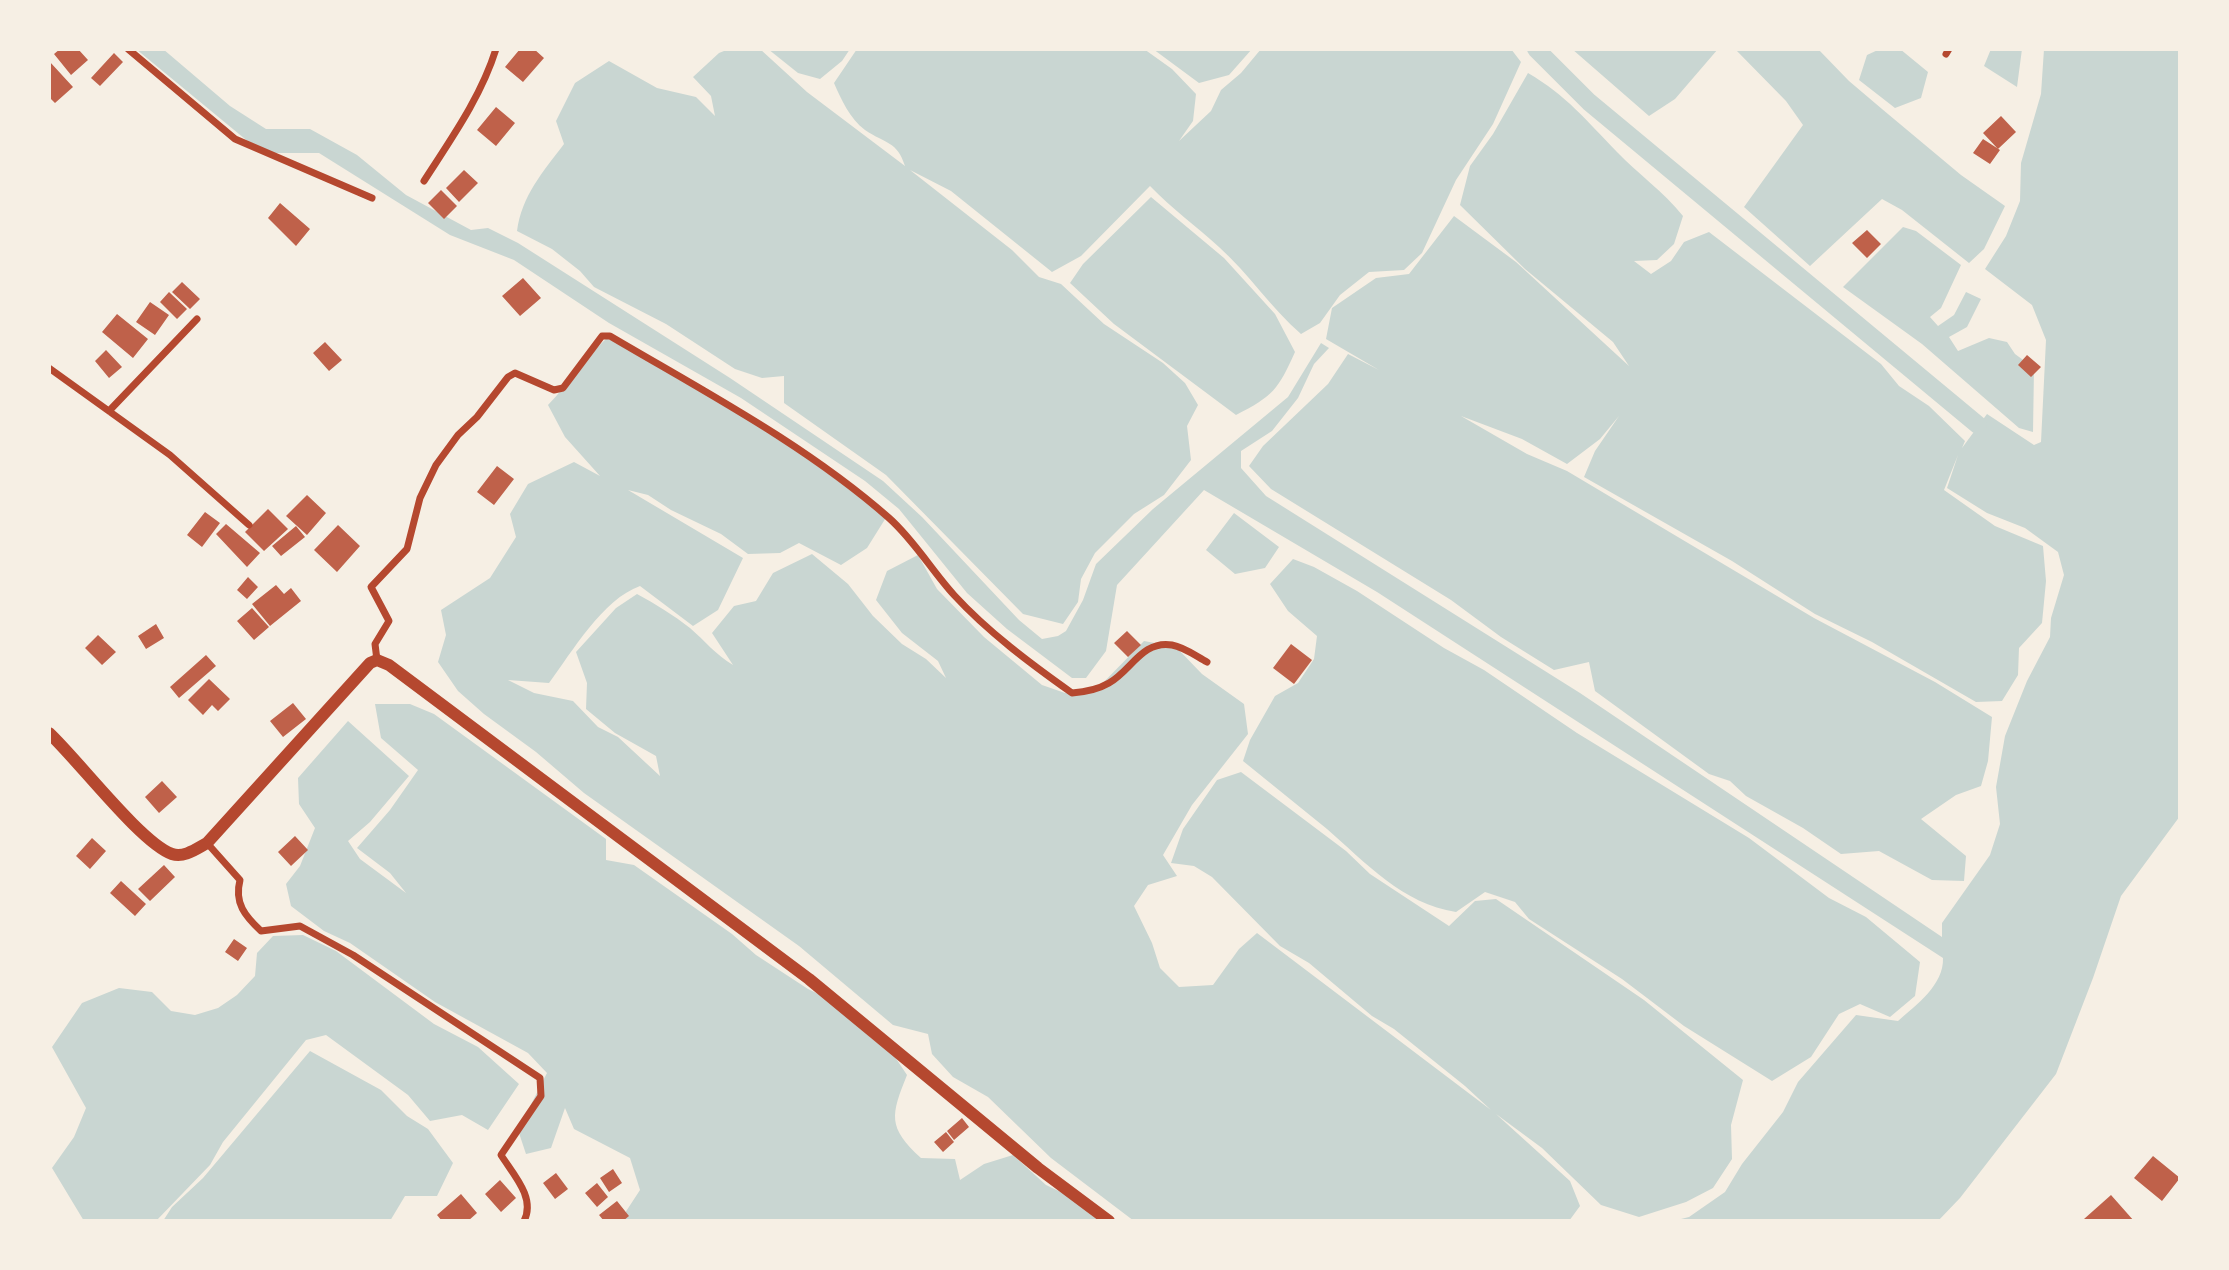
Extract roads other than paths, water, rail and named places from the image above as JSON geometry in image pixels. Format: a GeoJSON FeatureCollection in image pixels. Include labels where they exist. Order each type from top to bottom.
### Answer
{"type":"FeatureCollection","features":[{"type":"Feature","properties":{"kind":"street"},"geometry":{"type":"LineString","coordinates":[[128,49],[235,139],[372,198]]}},
{"type":"Feature","properties":{"kind":"street"},"geometry":{"type":"LineString","coordinates":[[424,181],[457,131],[490,67],[496,49]]}},
{"type":"Feature","properties":{"kind":"street"},"geometry":{"type":"LineString","coordinates":[[109,411],[197,319]]}},
{"type":"Feature","properties":{"kind":"street"},"geometry":{"type":"LineString","coordinates":[[377,660],[375,644],[389,621],[371,587],[407,549],[420,498],[436,466],[458,435],[477,417],[508,377],[515,373],[554,390],[563,388],[602,336],[610,336],[761,425],[870,502],[892,521],[955,596],[990,630],[1072,693],[1089,692],[1111,682],[1144,651],[1164,645],[1175,645],[1207,662]]}},
{"type":"Feature","properties":{"kind":"street"},"geometry":{"type":"LineString","coordinates":[[49,368],[170,455],[249,525]]}},
{"type":"Feature","properties":{"kind":"street"},"geometry":{"type":"LineString","coordinates":[[49,733],[149,839],[173,854],[188,854],[207,843],[370,663],[377,660],[389,665],[809,979],[1038,1168],[1110,1221]]}},
{"type":"Feature","properties":{"kind":"street"},"geometry":{"type":"LineString","coordinates":[[207,843],[235,871],[240,880],[237,894],[239,905],[247,918],[261,931],[300,926],[353,955],[540,1078],[541,1096],[501,1155],[524,1190],[528,1212],[524,1221]]}},
{"type":"Feature","properties":{"kind":"waterway"},"geometry":{"type":"LineString","coordinates":[[1536,49],[1589,102],[1978,425]]}}]}
